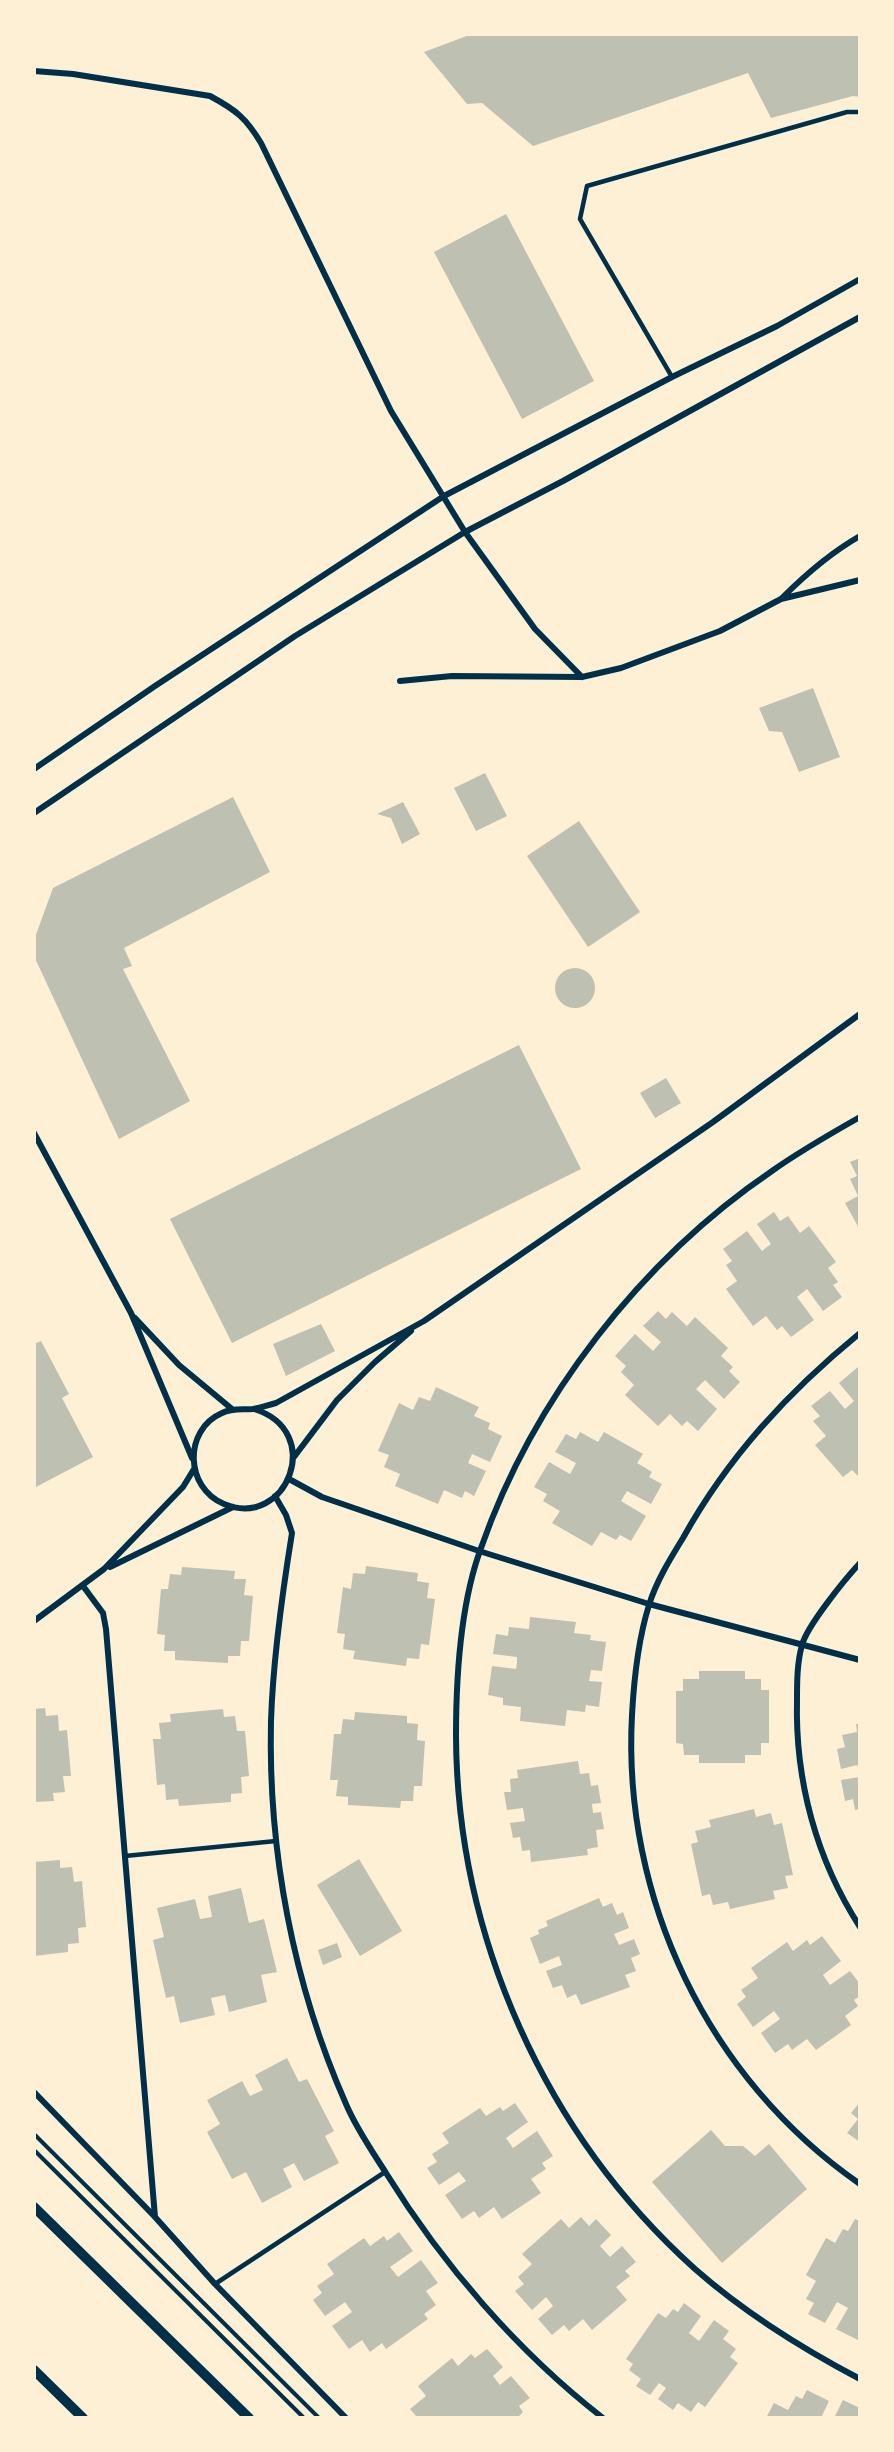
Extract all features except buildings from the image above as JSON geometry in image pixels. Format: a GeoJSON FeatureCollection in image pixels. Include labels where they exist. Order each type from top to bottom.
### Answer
{"type":"FeatureCollection","features":[{"type":"Feature","properties":{"kind":"street"},"geometry":{"type":"LineString","coordinates":[[34,71],[73,74],[210,96],[248,121],[261,143],[391,411],[465,532],[535,629],[582,677]]}},
{"type":"Feature","properties":{"kind":"street"},"geometry":{"type":"LineString","coordinates":[[34,769],[444,496],[672,377],[777,326],[860,279]]}},
{"type":"Feature","properties":{"kind":"street"},"geometry":{"type":"LineString","coordinates":[[34,813],[295,636],[465,532],[563,481],[860,317]]}},
{"type":"Feature","properties":{"kind":"street"},"geometry":{"type":"LineString","coordinates":[[781,599],[829,555],[860,536]]}},
{"type":"Feature","properties":{"kind":"street"},"geometry":{"type":"LineString","coordinates":[[400,681],[452,676],[582,677],[621,668],[720,631],[781,599],[860,580]]}},
{"type":"Feature","properties":{"kind":"street"},"geometry":{"type":"LineString","coordinates":[[254,1409],[272,1417],[285,1430],[290,1439],[293,1457],[289,1479],[275,1496],[262,1504],[248,1508],[233,1507],[208,1494],[201,1486],[194,1468],[194,1448],[203,1427],[221,1413],[232,1409],[254,1409],[276,1403],[424,1321],[713,1122],[860,1014]]}},
{"type":"Feature","properties":{"kind":"street"},"geometry":{"type":"LineString","coordinates":[[860,1117],[769,1173],[686,1241],[648,1279],[579,1362],[550,1407],[499,1501],[479,1551],[460,1655],[456,1707],[457,1771],[468,1865],[477,1906],[495,1967],[514,2016],[562,2109],[591,2153],[658,2233],[696,2269],[778,2333],[860,2379]]}},
{"type":"Feature","properties":{"kind":"street"},"geometry":{"type":"LineString","coordinates":[[34,1132],[131,1313],[193,1459]]}},
{"type":"Feature","properties":{"kind":"street"},"geometry":{"type":"LineString","coordinates":[[131,1313],[179,1365],[232,1409]]}},
{"type":"Feature","properties":{"kind":"street"},"geometry":{"type":"LineString","coordinates":[[293,1457],[337,1400],[375,1362],[424,1321]]}},
{"type":"Feature","properties":{"kind":"street"},"geometry":{"type":"LineString","coordinates":[[860,1333],[822,1364],[753,1435],[723,1474],[670,1559],[649,1604],[639,1647],[630,1737],[632,1782],[645,1870],[658,1913],[693,1996],[716,2036],[743,2074],[774,2110],[807,2142],[860,2184]]}},
{"type":"Feature","properties":{"kind":"street"},"geometry":{"type":"LineString","coordinates":[[34,1621],[104,1569],[183,1487],[194,1468]]}},
{"type":"Feature","properties":{"kind":"street"},"geometry":{"type":"LineString","coordinates":[[289,1479],[322,1497],[479,1551],[649,1604],[860,1660]]}},
{"type":"Feature","properties":{"kind":"street"},"geometry":{"type":"LineString","coordinates":[[275,1496],[286,1515],[292,1533],[275,1660],[271,1720],[276,1841],[295,1950],[323,2045],[346,2106],[385,2172],[427,2235],[501,2323],[546,2368],[603,2418]]}},
{"type":"Feature","properties":{"kind":"street"},"geometry":{"type":"LineString","coordinates":[[104,1569],[233,1507]]}},
{"type":"Feature","properties":{"kind":"street"},"geometry":{"type":"LineString","coordinates":[[860,1563],[824,1608],[802,1643],[797,1683],[796,1723],[799,1763],[818,1841],[832,1878],[860,1927]]}},
{"type":"Feature","properties":{"kind":"street"},"geometry":{"type":"LineString","coordinates":[[83,1586],[103,1613],[106,1629],[155,2217]]}},
{"type":"Feature","properties":{"kind":"street"},"geometry":{"type":"LineString","coordinates":[[34,2092],[155,2217],[215,2284],[346,2418]]}},
{"type":"Feature","properties":{"kind":"street"},"geometry":{"type":"LineString","coordinates":[[34,2207],[249,2418]]}},
{"type":"Feature","properties":{"kind":"street"},"geometry":{"type":"LineString","coordinates":[[34,2370],[83,2418]]}},
{"type":"Feature","properties":{"kind":"lane"},"geometry":{"type":"LineString","coordinates":[[672,377],[580,219],[587,186],[847,112],[860,112]]}},
{"type":"Feature","properties":{"kind":"lane"},"geometry":{"type":"LineString","coordinates":[[125,1856],[276,1841]]}},
{"type":"Feature","properties":{"kind":"lane"},"geometry":{"type":"LineString","coordinates":[[215,2284],[385,2172]]}},
{"type":"Feature","properties":{"kind":"path"},"geometry":{"type":"LineString","coordinates":[[34,2134],[319,2418]]}},
{"type":"Feature","properties":{"kind":"path"},"geometry":{"type":"LineString","coordinates":[[34,2150],[304,2418]]}}]}
